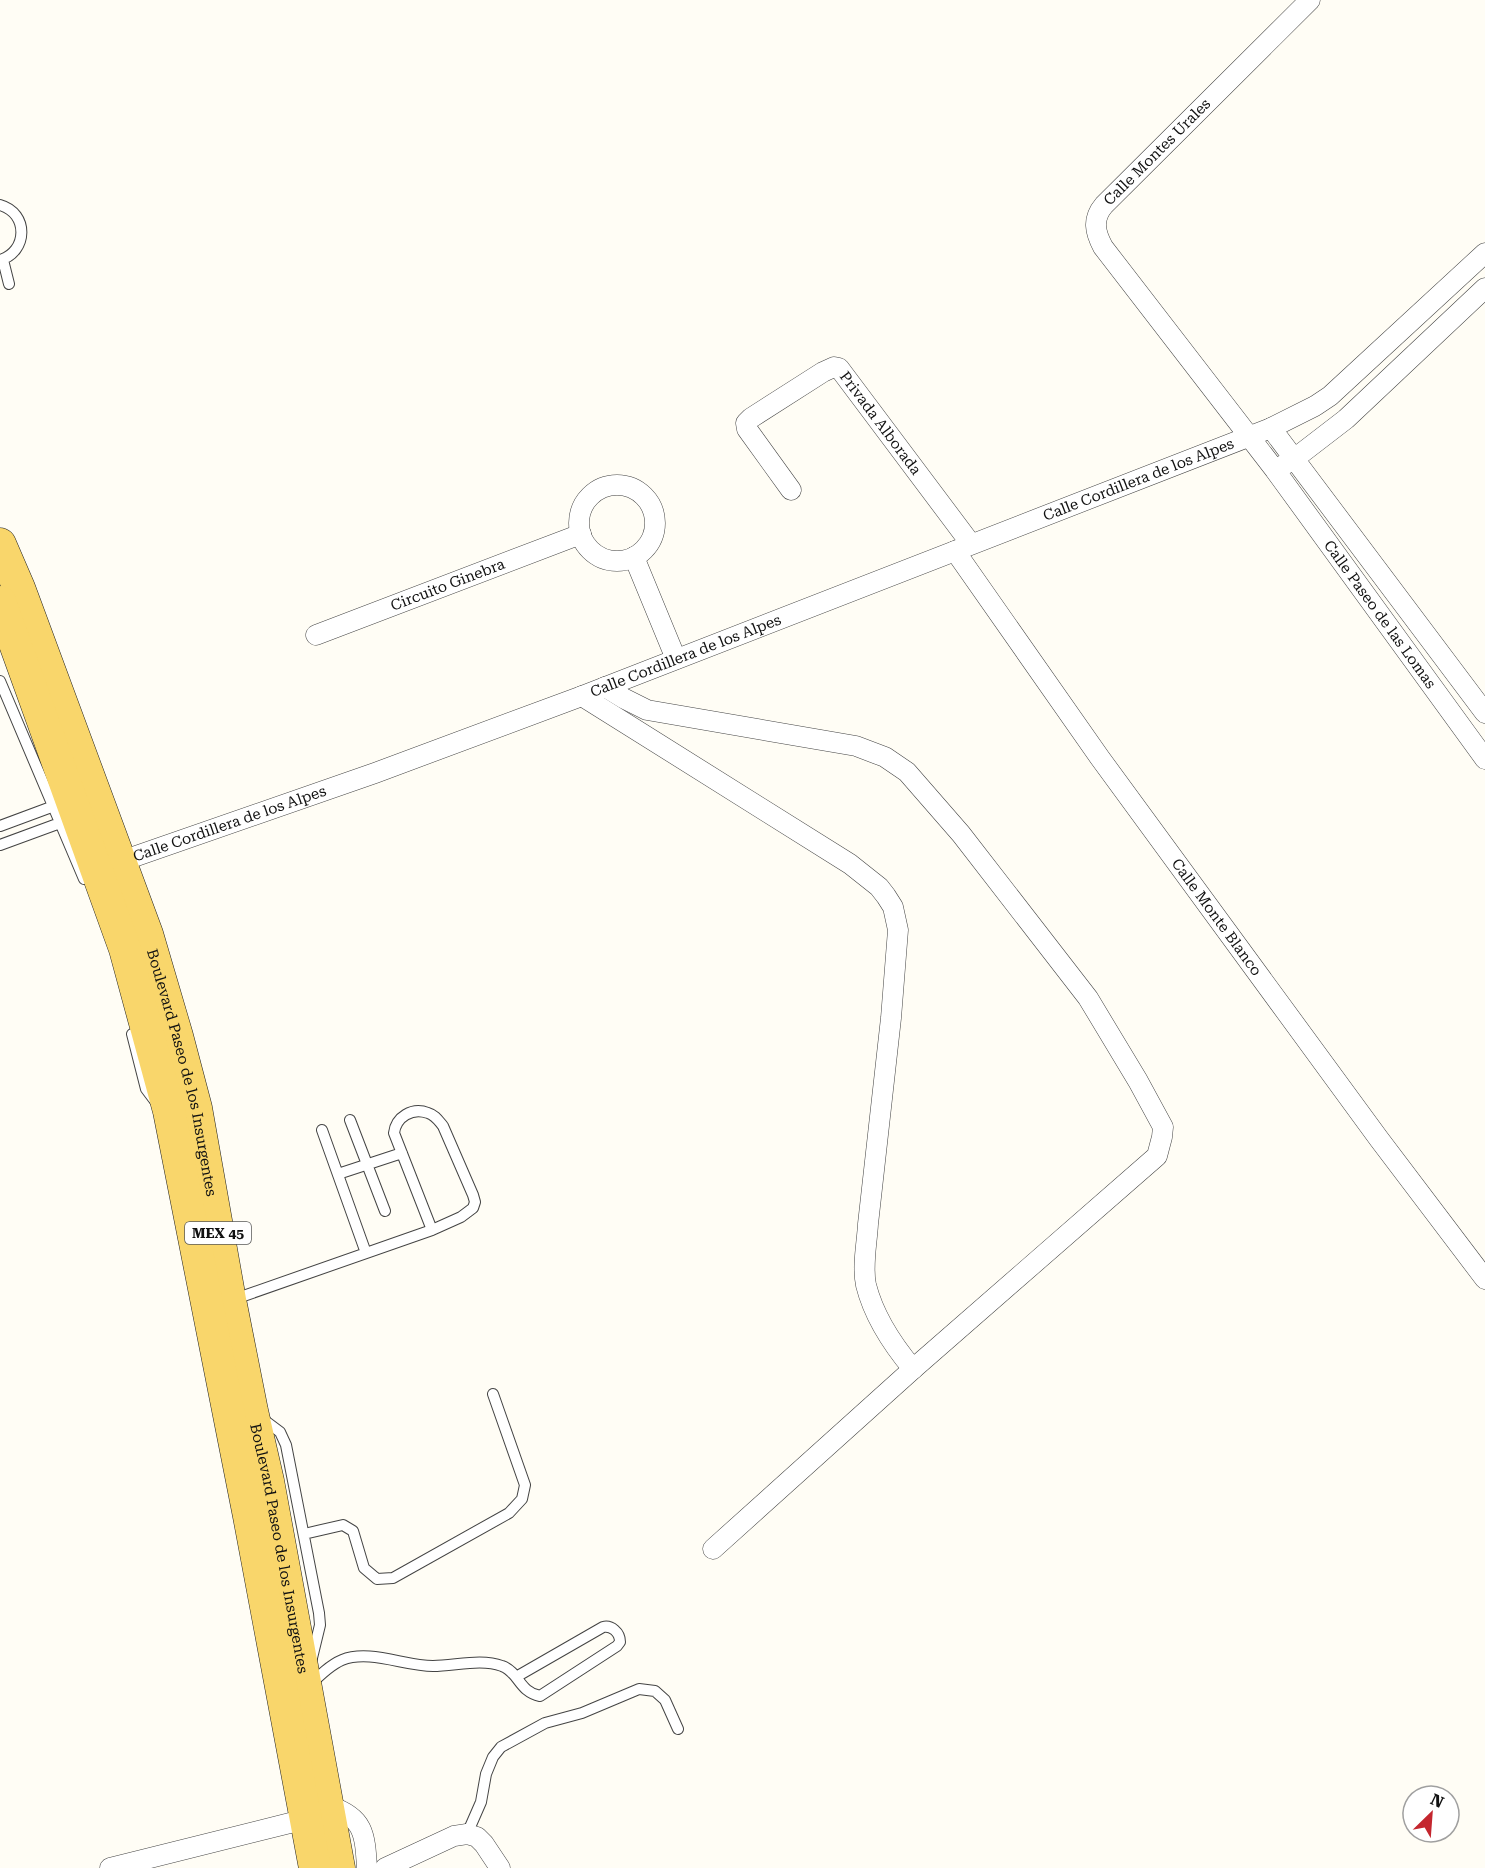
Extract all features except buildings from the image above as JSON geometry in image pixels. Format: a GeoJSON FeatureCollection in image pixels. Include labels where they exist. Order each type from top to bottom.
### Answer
{"type":"FeatureCollection","features":[{"type":"Feature","properties":{"kind":"main road","name":"Boulevard Paseo de los Insurgentes"},"geometry":{"type":"LineString","coordinates":[[0,544],[17,685],[125,949],[169,1111],[317,1812],[339,1868]]}},
{"type":"Feature","properties":{"kind":"main road"},"geometry":{"type":"LineString","coordinates":[[0,659],[17,685]]}},
{"type":"Feature","properties":{"kind":"main road","name":"Boulevard Paseo de los Insurgentes"},"geometry":{"type":"LineString","coordinates":[[17,685],[119,862],[147,934],[177,1036],[195,1108],[230,1300],[268,1481],[305,1685],[317,1812],[315,1868]]}},
{"type":"Feature","properties":{"kind":"street","name":"Calle Montes Urales"},"geometry":{"type":"LineString","coordinates":[[1248,436],[1102,247],[1095,220],[1098,212],[1310,0]]}},
{"type":"Feature","properties":{"kind":"street"},"geometry":{"type":"LineString","coordinates":[[1248,436],[1271,428],[1308,410],[1330,396],[1485,253]]}},
{"type":"Feature","properties":{"kind":"street"},"geometry":{"type":"LineString","coordinates":[[1275,470],[1294,459],[1346,419],[1485,288]]}},
{"type":"Feature","properties":{"kind":"street","name":"Privada Alborada"},"geometry":{"type":"LineString","coordinates":[[791,490],[747,429],[746,423],[823,372],[834,367],[838,368],[852,384],[963,548]]}},
{"type":"Feature","properties":{"kind":"street","name":"Calle Paseo de las Lomas"},"geometry":{"type":"LineString","coordinates":[[1271,428],[1484,710]]}},
{"type":"Feature","properties":{"kind":"street","name":"Calle Paseo de las Lomas"},"geometry":{"type":"LineString","coordinates":[[1248,436],[1485,759]]}},
{"type":"Feature","properties":{"kind":"street","name":"Calle Cordillera de los Alpes"},"geometry":{"type":"LineString","coordinates":[[119,862],[375,773],[582,696],[1248,436]]}},
{"type":"Feature","properties":{"kind":"street"},"geometry":{"type":"LineString","coordinates":[[622,485],[636,489],[651,505],[654,513],[654,535],[646,548],[634,557],[613,560],[599,556],[588,546],[581,534],[580,512],[593,493],[606,486],[622,485]]}},
{"type":"Feature","properties":{"kind":"street","name":"Circuito Ginebra"},"geometry":{"type":"LineString","coordinates":[[316,635],[581,534]]}},
{"type":"Feature","properties":{"kind":"street","name":"Calle Monte Blanco"},"geometry":{"type":"LineString","coordinates":[[963,548],[1100,759],[1485,1279]]}},
{"type":"Feature","properties":{"kind":"street"},"geometry":{"type":"LineString","coordinates":[[634,557],[676,659]]}},
{"type":"Feature","properties":{"kind":"street"},"geometry":{"type":"LineString","coordinates":[[605,687],[623,699],[647,710],[856,746],[885,757],[908,772],[961,834],[1088,998],[1163,1127],[1157,1156],[913,1369],[713,1549]]}},
{"type":"Feature","properties":{"kind":"street"},"geometry":{"type":"LineString","coordinates":[[582,696],[850,864],[879,887],[893,907],[898,930],[897,956],[868,1224],[866,1283],[881,1323],[898,1351],[913,1369]]}},
{"type":"Feature","properties":{"kind":"street"},"geometry":{"type":"LineString","coordinates":[[110,1868],[317,1812],[344,1811],[355,1818],[363,1834],[367,1868]]}},
{"type":"Feature","properties":{"kind":"street"},"geometry":{"type":"LineString","coordinates":[[385,1868],[454,1836],[467,1834],[477,1837],[484,1844],[500,1868]]}},
{"type":"Feature","properties":{"kind":"lane"},"geometry":{"type":"LineString","coordinates":[[0,206],[4,206],[15,214],[21,227],[21,241],[15,253],[1,260],[9,284]]}},
{"type":"Feature","properties":{"kind":"lane"},"geometry":{"type":"LineString","coordinates":[[17,685],[54,806],[87,888]]}},
{"type":"Feature","properties":{"kind":"lane"},"geometry":{"type":"LineString","coordinates":[[0,826],[54,806]]}},
{"type":"Feature","properties":{"kind":"lane"},"geometry":{"type":"LineString","coordinates":[[0,845],[60,823]]}},
{"type":"Feature","properties":{"kind":"lane"},"geometry":{"type":"LineString","coordinates":[[130,1023],[146,1089],[156,1102],[169,1111]]}},
{"type":"Feature","properties":{"kind":"lane"},"geometry":{"type":"LineString","coordinates":[[230,1300],[432,1230],[468,1214],[475,1202],[473,1195],[443,1126],[436,1117],[424,1111],[399,1118],[394,1133],[432,1230]]}},
{"type":"Feature","properties":{"kind":"lane"},"geometry":{"type":"LineString","coordinates":[[350,1120],[385,1211]]}},
{"type":"Feature","properties":{"kind":"lane"},"geometry":{"type":"LineString","coordinates":[[322,1130],[366,1253]]}},
{"type":"Feature","properties":{"kind":"lane"},"geometry":{"type":"LineString","coordinates":[[338,1174],[402,1153]]}},
{"type":"Feature","properties":{"kind":"lane"},"geometry":{"type":"LineString","coordinates":[[304,1534],[343,1525],[353,1531],[364,1568],[377,1579],[393,1578],[508,1513],[522,1499],[525,1485],[493,1394]]}},
{"type":"Feature","properties":{"kind":"lane"},"geometry":{"type":"LineString","coordinates":[[252,1411],[274,1426],[284,1440],[304,1534],[320,1625],[305,1685]]}},
{"type":"Feature","properties":{"kind":"lane"},"geometry":{"type":"LineString","coordinates":[[305,1685],[342,1660],[359,1656],[431,1666],[489,1663],[504,1666],[525,1690],[531,1694],[540,1695],[617,1646],[620,1637],[612,1628],[603,1627],[516,1677]]}},
{"type":"Feature","properties":{"kind":"lane"},"geometry":{"type":"LineString","coordinates":[[467,1834],[481,1802],[486,1774],[493,1757],[501,1747],[546,1723],[582,1713],[639,1689],[655,1691],[664,1700],[678,1729]]}}]}
